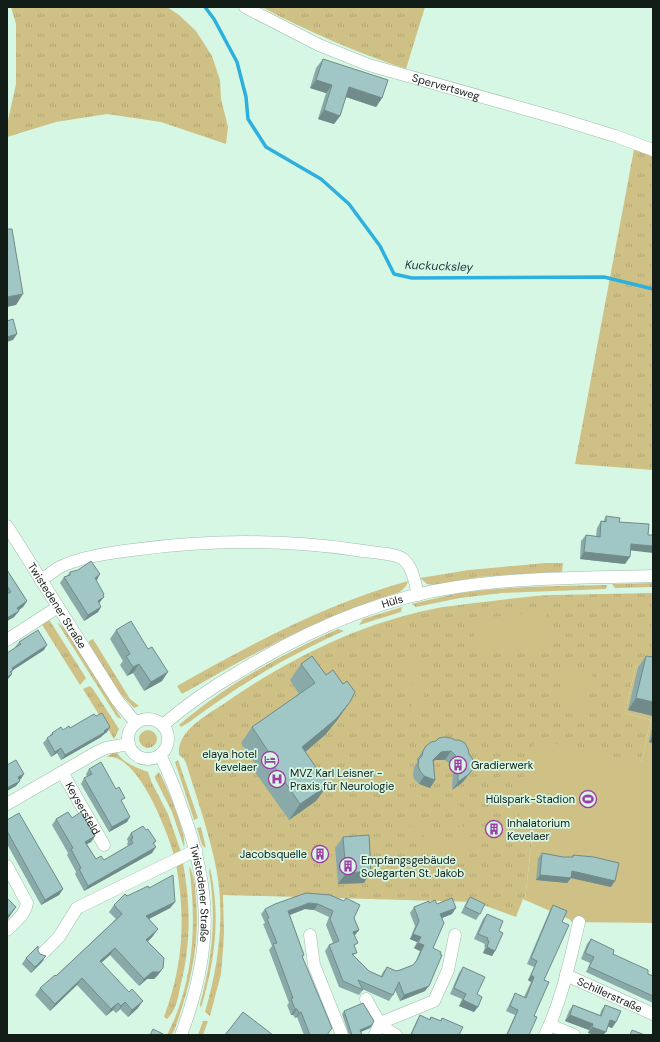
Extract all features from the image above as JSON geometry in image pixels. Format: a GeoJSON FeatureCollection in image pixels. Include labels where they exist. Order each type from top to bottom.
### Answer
{"type":"FeatureCollection","features":[{"type":"Feature","properties":{"kind":"street","name":"Spervertsweg"},"geometry":{"type":"LineString","coordinates":[[245,7],[320,45],[369,65],[560,119],[615,136],[653,150]]}},
{"type":"Feature","properties":{"kind":"street","name":"Twistedener Straße"},"geometry":{"type":"LineString","coordinates":[[7,526],[117,700],[136,723]]}},
{"type":"Feature","properties":{"kind":"street"},"geometry":{"type":"LineString","coordinates":[[41,581],[59,568],[68,564],[122,551],[172,545],[276,542],[326,546],[386,554],[402,558],[411,570],[418,595]]}},
{"type":"Feature","properties":{"kind":"street","name":"Hüls"},"geometry":{"type":"LineString","coordinates":[[163,725],[186,705],[259,659],[296,639],[350,615],[418,595],[457,587],[524,579],[653,576]]}},
{"type":"Feature","properties":{"kind":"street"},"geometry":{"type":"LineString","coordinates":[[7,640],[58,607]]}},
{"type":"Feature","properties":{"kind":"street"},"geometry":{"type":"LineString","coordinates":[[147,719],[163,725],[168,737],[168,744],[165,750],[160,755],[148,759],[135,755],[131,750],[128,738],[129,732],[136,723],[147,719]]}},
{"type":"Feature","properties":{"kind":"street","name":"Keysersfeld"},"geometry":{"type":"LineString","coordinates":[[7,804],[97,752],[106,748],[129,744]]}},
{"type":"Feature","properties":{"kind":"street","name":"Twistedener Straße"},"geometry":{"type":"LineString","coordinates":[[160,755],[170,776],[196,850],[203,882],[205,900],[204,938],[199,977],[191,1007],[180,1035]]}},
{"type":"Feature","properties":{"kind":"street","name":"Keysersfeld"},"geometry":{"type":"LineString","coordinates":[[62,772],[104,845]]}},
{"type":"Feature","properties":{"kind":"street"},"geometry":{"type":"LineString","coordinates":[[41,955],[59,936],[78,908],[196,850]]}},
{"type":"Feature","properties":{"kind":"street"},"geometry":{"type":"LineString","coordinates":[[7,866],[27,903],[26,909],[22,915],[7,930]]}},
{"type":"Feature","properties":{"kind":"street","name":"Schillerstraße"},"geometry":{"type":"LineString","coordinates":[[574,1035],[548,1030],[566,975],[579,922]]}},
{"type":"Feature","properties":{"kind":"street"},"geometry":{"type":"LineString","coordinates":[[310,934],[314,965],[342,1035]]}},
{"type":"Feature","properties":{"kind":"street"},"geometry":{"type":"LineString","coordinates":[[375,1035],[380,1023],[434,1001],[448,970],[455,935]]}},
{"type":"Feature","properties":{"kind":"street","name":"Schillerstraße"},"geometry":{"type":"LineString","coordinates":[[566,975],[653,1014]]}},
{"type":"Feature","properties":{"kind":"street"},"geometry":{"type":"LineString","coordinates":[[366,999],[380,1023],[387,1031],[396,1035]]}},
{"type":"Feature","properties":{"kind":"green space"},"geometry":{"type":"Polygon","coordinates":[[[11,7],[167,7],[179,15],[196,31],[212,56],[220,80],[221,99],[228,127],[226,144],[161,122],[107,114],[56,122],[7,137],[7,125],[16,84],[16,24],[11,7]]]}},
{"type":"Feature","properties":{"kind":"green space"},"geometry":{"type":"Polygon","coordinates":[[[262,7],[425,7],[406,69],[332,41],[262,7]]]}},
{"type":"Feature","properties":{"kind":"green space"},"geometry":{"type":"Polygon","coordinates":[[[635,144],[653,150],[653,470],[575,464],[635,144]]]}},
{"type":"Feature","properties":{"kind":"green space"},"geometry":{"type":"Polygon","coordinates":[[[545,563],[563,563],[562,572],[480,577],[434,585],[427,584],[420,578],[469,570],[545,563]]]}},
{"type":"Feature","properties":{"kind":"green space"},"geometry":{"type":"Polygon","coordinates":[[[408,581],[406,586],[400,592],[342,612],[315,624],[235,664],[182,694],[177,686],[261,640],[318,613],[378,590],[408,581]]]}},
{"type":"Feature","properties":{"kind":"green space"},"geometry":{"type":"Polygon","coordinates":[[[653,583],[653,587],[615,588],[612,584],[653,583]]]}},
{"type":"Feature","properties":{"kind":"green space"},"geometry":{"type":"Polygon","coordinates":[[[607,585],[606,589],[502,593],[460,598],[416,607],[412,604],[454,594],[497,589],[607,585]]]}},
{"type":"Feature","properties":{"kind":"green space"},"geometry":{"type":"Polygon","coordinates":[[[653,593],[653,669],[636,665],[625,713],[651,720],[641,763],[515,834],[532,838],[525,900],[523,899],[516,917],[475,902],[223,895],[224,932],[221,974],[210,1016],[205,1012],[217,961],[220,908],[217,873],[207,831],[186,763],[179,755],[179,746],[182,738],[194,724],[249,687],[298,658],[351,634],[405,616],[443,607],[534,596],[653,593]]]}},
{"type":"Feature","properties":{"kind":"green space"},"geometry":{"type":"Polygon","coordinates":[[[402,607],[401,612],[359,625],[363,619],[402,607]]]}},
{"type":"Feature","properties":{"kind":"green space"},"geometry":{"type":"Polygon","coordinates":[[[546,611],[550,646],[477,654],[473,619],[546,611]]]}},
{"type":"Feature","properties":{"kind":"green space"},"geometry":{"type":"Polygon","coordinates":[[[50,621],[86,678],[80,685],[41,623],[50,621]]]}},
{"type":"Feature","properties":{"kind":"green space"},"geometry":{"type":"Polygon","coordinates":[[[57,622],[65,629],[121,719],[117,717],[57,622]]]}},
{"type":"Feature","properties":{"kind":"green space"},"geometry":{"type":"Polygon","coordinates":[[[338,629],[344,631],[263,672],[206,709],[188,723],[181,727],[179,725],[197,710],[255,671],[338,629]]]}},
{"type":"Feature","properties":{"kind":"green space"},"geometry":{"type":"Polygon","coordinates":[[[93,639],[130,699],[139,706],[134,708],[119,692],[89,644],[89,641],[93,639]]]}},
{"type":"Feature","properties":{"kind":"green space"},"geometry":{"type":"Polygon","coordinates":[[[419,646],[422,673],[408,675],[405,648],[419,646]]]}},
{"type":"Feature","properties":{"kind":"green space","name":"Hülspark-Stadion"},"geometry":{"type":"Polygon","coordinates":[[[636,665],[653,669],[653,923],[571,922],[571,920],[525,900],[532,838],[515,834],[535,739],[641,763],[651,720],[625,713],[636,665]]]}},
{"type":"Feature","properties":{"kind":"green space"},"geometry":{"type":"Polygon","coordinates":[[[567,667],[593,670],[588,710],[562,707],[567,667]]]}},
{"type":"Feature","properties":{"kind":"green space"},"geometry":{"type":"Polygon","coordinates":[[[423,683],[426,710],[412,711],[409,684],[423,683]]]}},
{"type":"Feature","properties":{"kind":"green space"},"geometry":{"type":"Polygon","coordinates":[[[90,686],[119,729],[114,739],[83,689],[90,686]]]}},
{"type":"Feature","properties":{"kind":"green space"},"geometry":{"type":"Polygon","coordinates":[[[148,730],[154,733],[157,739],[154,745],[148,748],[142,745],[139,739],[142,733],[148,730]]]}},
{"type":"Feature","properties":{"kind":"green space"},"geometry":{"type":"Polygon","coordinates":[[[116,751],[126,762],[134,767],[148,772],[168,814],[181,852],[174,855],[158,812],[139,779],[129,766],[118,759],[106,757],[116,751]]]}},
{"type":"Feature","properties":{"kind":"green space"},"geometry":{"type":"Polygon","coordinates":[[[178,760],[198,818],[194,820],[175,762],[178,760]]]}},
{"type":"Feature","properties":{"kind":"green space"},"geometry":{"type":"Polygon","coordinates":[[[159,772],[180,822],[183,832],[184,847],[172,812],[155,778],[159,772]]]}},
{"type":"Feature","properties":{"kind":"green space"},"geometry":{"type":"Polygon","coordinates":[[[457,805],[460,805],[461,824],[466,830],[468,829],[471,832],[469,840],[464,847],[465,851],[463,856],[455,857],[453,855],[445,854],[442,856],[437,855],[435,849],[427,846],[425,837],[421,834],[416,834],[409,825],[414,818],[423,821],[426,826],[432,827],[435,838],[439,844],[446,845],[448,849],[451,849],[457,844],[459,839],[457,838],[458,831],[461,828],[456,823],[457,805]]]}},
{"type":"Feature","properties":{"kind":"green space"},"geometry":{"type":"Polygon","coordinates":[[[201,827],[206,848],[202,845],[197,828],[201,827]]]}},
{"type":"Feature","properties":{"kind":"green space"},"geometry":{"type":"Polygon","coordinates":[[[183,863],[186,879],[189,926],[188,941],[184,972],[177,1001],[172,1013],[167,1019],[164,1017],[175,979],[181,942],[181,904],[176,864],[183,863]]]}},
{"type":"Feature","properties":{"kind":"green space"},"geometry":{"type":"Polygon","coordinates":[[[189,866],[194,878],[196,899],[197,916],[195,950],[189,982],[180,1015],[174,1031],[171,1035],[167,1035],[183,995],[191,953],[193,910],[189,866]]]}},
{"type":"Feature","properties":{"kind":"green space"},"geometry":{"type":"Polygon","coordinates":[[[210,868],[215,904],[215,938],[210,973],[201,1008],[200,1004],[208,971],[212,938],[213,905],[209,871],[210,868]]]}},
{"type":"Feature","properties":{"kind":"green space"},"geometry":{"type":"Polygon","coordinates":[[[203,1021],[208,1021],[203,1035],[198,1035],[203,1021]]]}},
{"type":"Feature","properties":{"kind":"building"},"geometry":{"type":"Polygon","coordinates":[[[323,59],[388,80],[382,98],[349,87],[340,116],[324,110],[332,85],[316,80],[323,59]]]}},
{"type":"Feature","properties":{"kind":"building"},"geometry":{"type":"Polygon","coordinates":[[[7,229],[12,229],[23,294],[7,297],[7,229]]]}},
{"type":"Feature","properties":{"kind":"building"},"geometry":{"type":"Polygon","coordinates":[[[13,319],[17,334],[7,337],[7,321],[13,319]]]}},
{"type":"Feature","properties":{"kind":"building"},"geometry":{"type":"Polygon","coordinates":[[[606,516],[620,518],[619,522],[649,524],[648,535],[653,535],[653,546],[631,544],[630,557],[584,552],[586,535],[600,537],[601,521],[606,522],[606,516]]]}},
{"type":"Feature","properties":{"kind":"building"},"geometry":{"type":"Polygon","coordinates":[[[91,561],[100,574],[95,578],[104,594],[104,597],[98,601],[101,607],[88,615],[64,577],[70,575],[70,572],[78,570],[91,561]]]}},
{"type":"Feature","properties":{"kind":"building"},"geometry":{"type":"Polygon","coordinates":[[[7,570],[27,601],[17,608],[19,611],[7,618],[7,594],[11,592],[7,586],[7,570]]]}},
{"type":"Feature","properties":{"kind":"building"},"geometry":{"type":"Polygon","coordinates":[[[131,621],[148,649],[152,647],[168,672],[151,682],[139,664],[133,667],[126,656],[130,654],[116,630],[131,621]]]}},
{"type":"Feature","properties":{"kind":"building"},"geometry":{"type":"Polygon","coordinates":[[[38,630],[47,645],[12,668],[13,670],[10,672],[12,674],[7,677],[7,653],[21,644],[19,642],[38,630]]]}},
{"type":"Feature","properties":{"kind":"building"},"geometry":{"type":"Polygon","coordinates":[[[312,656],[326,675],[333,670],[343,684],[347,681],[355,692],[350,702],[336,719],[302,747],[328,785],[300,804],[265,753],[268,751],[252,727],[315,683],[301,664],[312,656]]]}},
{"type":"Feature","properties":{"kind":"building"},"geometry":{"type":"Polygon","coordinates":[[[646,656],[653,657],[653,702],[636,698],[646,656]]]}},
{"type":"Feature","properties":{"kind":"building"},"geometry":{"type":"Polygon","coordinates":[[[102,713],[110,727],[104,731],[105,732],[65,755],[61,748],[55,752],[47,738],[53,734],[52,733],[61,727],[63,730],[69,726],[70,728],[94,714],[96,716],[102,713]]]}},
{"type":"Feature","properties":{"kind":"building"},"geometry":{"type":"Polygon","coordinates":[[[445,737],[465,743],[474,763],[473,769],[469,774],[458,782],[458,758],[451,751],[441,752],[433,760],[435,780],[424,776],[418,766],[419,759],[422,756],[426,746],[439,738],[445,737]]]}},
{"type":"Feature","properties":{"kind":"building"},"geometry":{"type":"Polygon","coordinates":[[[16,760],[24,774],[18,777],[20,781],[7,788],[7,765],[16,760]]]}},
{"type":"Feature","properties":{"kind":"building"},"geometry":{"type":"Polygon","coordinates":[[[101,762],[116,789],[119,787],[125,798],[121,800],[130,817],[112,827],[84,778],[92,774],[89,769],[101,762]]]}},
{"type":"Feature","properties":{"kind":"building"},"geometry":{"type":"Polygon","coordinates":[[[68,812],[72,818],[81,812],[95,836],[85,842],[96,859],[101,856],[104,860],[133,843],[131,833],[143,826],[146,830],[148,829],[156,841],[153,843],[156,847],[88,886],[71,849],[73,848],[56,819],[68,812]]]}},
{"type":"Feature","properties":{"kind":"building"},"geometry":{"type":"Polygon","coordinates":[[[19,813],[63,889],[45,900],[7,831],[7,820],[19,813]]]}},
{"type":"Feature","properties":{"kind":"building"},"geometry":{"type":"Polygon","coordinates":[[[369,835],[371,871],[346,873],[343,837],[369,835]]]}},
{"type":"Feature","properties":{"kind":"building"},"geometry":{"type":"Polygon","coordinates":[[[542,853],[563,857],[573,857],[573,855],[594,857],[619,863],[615,881],[572,871],[571,878],[540,875],[542,853]]]}},
{"type":"Feature","properties":{"kind":"building"},"geometry":{"type":"Polygon","coordinates":[[[173,875],[175,902],[146,916],[158,929],[146,940],[164,958],[163,968],[159,972],[152,972],[144,979],[115,948],[100,961],[129,992],[132,989],[143,1001],[132,1010],[125,1002],[121,1006],[118,1003],[111,1009],[82,978],[55,1004],[40,988],[55,975],[56,976],[122,914],[114,905],[125,894],[127,896],[148,886],[149,888],[173,875]]]}},
{"type":"Feature","properties":{"kind":"building"},"geometry":{"type":"Polygon","coordinates":[[[306,893],[330,895],[344,901],[346,898],[360,905],[354,918],[359,930],[353,932],[358,943],[354,945],[357,953],[352,954],[369,971],[382,977],[387,967],[396,971],[413,965],[424,945],[418,943],[421,937],[413,934],[419,921],[414,907],[435,900],[437,904],[452,898],[456,908],[440,914],[444,923],[433,948],[441,952],[440,954],[442,955],[429,986],[404,995],[399,982],[393,995],[358,980],[363,990],[343,981],[329,945],[339,941],[330,919],[333,911],[318,904],[309,903],[288,911],[304,955],[302,956],[332,1028],[327,1035],[310,1035],[301,1012],[299,1013],[297,1009],[295,1009],[291,999],[293,998],[273,944],[277,943],[267,919],[269,918],[265,909],[306,893]]]}},
{"type":"Feature","properties":{"kind":"building"},"geometry":{"type":"Polygon","coordinates":[[[470,897],[485,904],[480,914],[465,907],[470,897]]]}},
{"type":"Feature","properties":{"kind":"building"},"geometry":{"type":"Polygon","coordinates":[[[7,898],[16,907],[7,917],[7,898]]]}},
{"type":"Feature","properties":{"kind":"building"},"geometry":{"type":"Polygon","coordinates":[[[553,905],[567,911],[562,922],[569,925],[544,980],[549,982],[534,1016],[537,1017],[529,1035],[507,1035],[518,1010],[510,1006],[515,993],[526,998],[534,977],[531,975],[537,961],[531,958],[553,905]]]}},
{"type":"Feature","properties":{"kind":"building"},"geometry":{"type":"Polygon","coordinates":[[[487,914],[503,921],[499,931],[503,933],[495,951],[487,947],[489,941],[487,940],[488,938],[478,934],[487,914]]]}},
{"type":"Feature","properties":{"kind":"building"},"geometry":{"type":"Polygon","coordinates":[[[591,939],[614,950],[613,954],[648,970],[648,974],[653,976],[653,996],[589,967],[594,957],[585,953],[591,939]]]}},
{"type":"Feature","properties":{"kind":"building"},"geometry":{"type":"Polygon","coordinates":[[[38,946],[38,951],[40,954],[46,956],[35,967],[26,958],[38,946]]]}},
{"type":"Feature","properties":{"kind":"building"},"geometry":{"type":"Polygon","coordinates":[[[463,967],[485,977],[477,994],[482,997],[478,1007],[463,1000],[466,994],[454,988],[463,967]]]}},
{"type":"Feature","properties":{"kind":"building"},"geometry":{"type":"Polygon","coordinates":[[[363,1003],[374,1021],[372,1025],[360,1030],[362,1035],[352,1035],[344,1011],[363,1003]]]}},
{"type":"Feature","properties":{"kind":"building"},"geometry":{"type":"Polygon","coordinates":[[[573,1005],[601,1016],[605,1005],[621,1011],[616,1022],[610,1020],[606,1032],[592,1027],[593,1024],[570,1015],[573,1005]]]}},
{"type":"Feature","properties":{"kind":"building"},"geometry":{"type":"Polygon","coordinates":[[[243,1012],[273,1035],[225,1035],[243,1012]]]}},
{"type":"Feature","properties":{"kind":"building"},"geometry":{"type":"Polygon","coordinates":[[[420,1015],[430,1020],[431,1017],[441,1021],[442,1018],[463,1027],[459,1035],[411,1035],[420,1015]]]}},
{"type":"Feature","properties":{"kind":"building"},"geometry":{"type":"Polygon","coordinates":[[[153,1029],[163,1034],[150,1035],[153,1029]]]}},
{"type":"Feature","properties":{"kind":"building"},"geometry":{"type":"Polygon","coordinates":[[[632,1030],[645,1035],[630,1035],[632,1030]]]}},
{"type":"Feature","properties":{"kind":"waterway","name":"Kuckucksley"},"geometry":{"type":"LineString","coordinates":[[205,7],[214,19],[237,62],[246,97],[248,119],[266,147],[321,179],[349,204],[380,246],[394,274],[412,278],[604,277],[653,289]]}},
{"type":"Feature","properties":{"kind":"place","name":"elaya hotel kevelaer"},"geometry":{"type":"Point","coordinates":[270,760]}},
{"type":"Feature","properties":{"kind":"place","name":"Gradierwerk"},"geometry":{"type":"Point","coordinates":[458,765]}},
{"type":"Feature","properties":{"kind":"place","name":"MVZ Karl Leisner - Praxis für Neurologie"},"geometry":{"type":"Point","coordinates":[277,779]}},
{"type":"Feature","properties":{"kind":"place","name":"Hülspark-Stadion"},"geometry":{"type":"Point","coordinates":[588,799]}},
{"type":"Feature","properties":{"kind":"place","name":"Inhalatorium Kevelaer"},"geometry":{"type":"Point","coordinates":[494,829]}},
{"type":"Feature","properties":{"kind":"place","name":"Jacobsquelle"},"geometry":{"type":"Point","coordinates":[320,854]}},
{"type":"Feature","properties":{"kind":"place","name":"Empfangsgebäude Solegarten St. Jakob"},"geometry":{"type":"Point","coordinates":[348,866]}}]}
